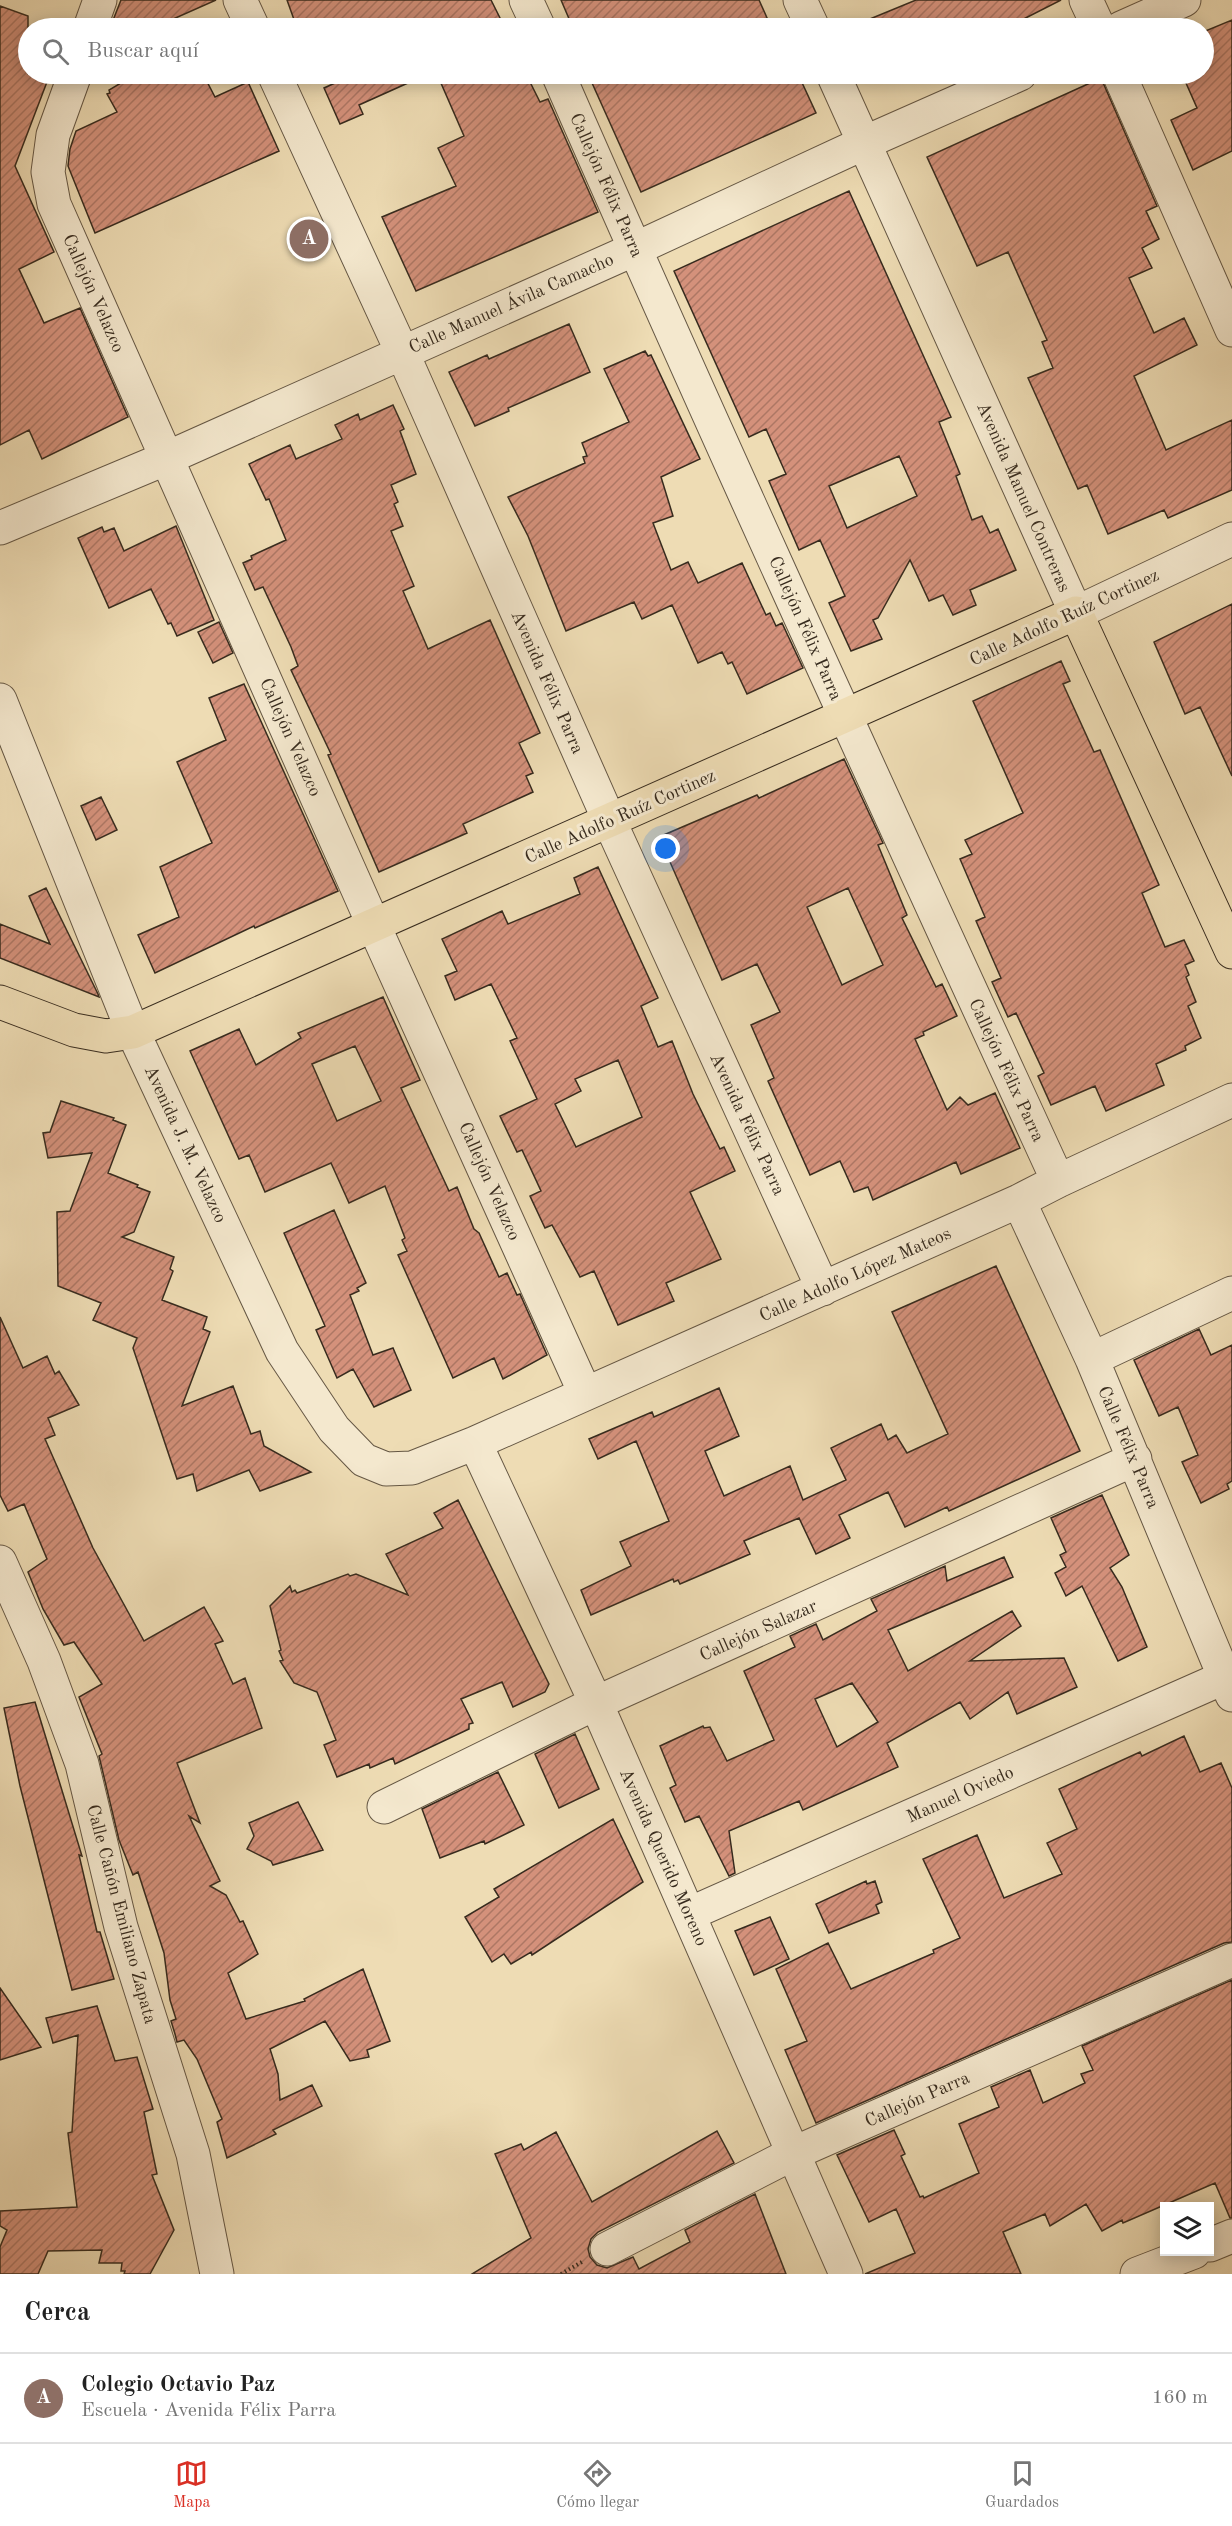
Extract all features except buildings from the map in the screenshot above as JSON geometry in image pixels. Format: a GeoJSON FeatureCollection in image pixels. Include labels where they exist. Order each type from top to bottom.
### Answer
{"type":"FeatureCollection","features":[{"type":"Feature","properties":{"kind":"main road","name":"Calle Adolfo Ruíz Cortinez"},"geometry":{"type":"LineString","coordinates":[[0,1002],[75,1030],[106,1036],[133,1032],[1076,613]]}},
{"type":"Feature","properties":{"kind":"main road","name":"Avenida Manuel Contreras"},"geometry":{"type":"LineString","coordinates":[[1076,613],[1232,952]]}},
{"type":"Feature","properties":{"kind":"street"},"geometry":{"type":"LineString","coordinates":[[94,18],[100,0]]}},
{"type":"Feature","properties":{"kind":"street"},"geometry":{"type":"LineString","coordinates":[[240,0],[248,18]]}},
{"type":"Feature","properties":{"kind":"street"},"geometry":{"type":"LineString","coordinates":[[526,0],[534,18]]}},
{"type":"Feature","properties":{"kind":"street"},"geometry":{"type":"LineString","coordinates":[[801,0],[809,18]]}},
{"type":"Feature","properties":{"kind":"street"},"geometry":{"type":"LineString","coordinates":[[1086,0],[1094,18]]}},
{"type":"Feature","properties":{"kind":"street"},"geometry":{"type":"LineString","coordinates":[[1144,18],[1184,0]]}},
{"type":"Feature","properties":{"kind":"street","name":"Callejón Velazco"},"geometry":{"type":"LineString","coordinates":[[71,84],[53,135],[48,172],[54,204],[374,926],[585,1393]]}},
{"type":"Feature","properties":{"kind":"street","name":"Avenida Félix Parra"},"geometry":{"type":"LineString","coordinates":[[279,84],[402,352],[609,820],[824,1289]]}},
{"type":"Feature","properties":{"kind":"street","name":"Callejón Félix Parra"},"geometry":{"type":"LineString","coordinates":[[562,84],[846,717],[1058,1180]]}},
{"type":"Feature","properties":{"kind":"street","name":"Avenida Manuel Contreras"},"geometry":{"type":"LineString","coordinates":[[837,84],[1076,613]]}},
{"type":"Feature","properties":{"kind":"street","name":"Calle Manuel Ávila Camacho"},"geometry":{"type":"LineString","coordinates":[[0,528],[167,458],[997,84]]}},
{"type":"Feature","properties":{"kind":"street"},"geometry":{"type":"LineString","coordinates":[[1123,84],[1232,330]]}},
{"type":"Feature","properties":{"kind":"street","name":"Calle Adolfo Ruíz Cortinez"},"geometry":{"type":"LineString","coordinates":[[1076,613],[1232,539]]}},
{"type":"Feature","properties":{"kind":"street","name":"Avenida J. M. Velazco"},"geometry":{"type":"LineString","coordinates":[[0,700],[133,1032],[282,1351],[344,1442],[364,1460],[386,1469],[412,1468],[475,1443]]}},
{"type":"Feature","properties":{"kind":"street","name":"Calle Adolfo López Mateos"},"geometry":{"type":"LineString","coordinates":[[475,1443],[1019,1202],[1058,1180],[1232,1100]]}},
{"type":"Feature","properties":{"kind":"street","name":"Calle Félix Parra"},"geometry":{"type":"LineString","coordinates":[[1019,1202],[1092,1359],[1229,1682]]}},
{"type":"Feature","properties":{"kind":"street"},"geometry":{"type":"LineString","coordinates":[[1092,1359],[1232,1293]]}},
{"type":"Feature","properties":{"kind":"street","name":"Avenida Querido Moreno"},"geometry":{"type":"LineString","coordinates":[[475,1443],[596,1703],[846,2274]]}},
{"type":"Feature","properties":{"kind":"street","name":"Callejón Salazar"},"geometry":{"type":"LineString","coordinates":[[384,1807],[596,1703],[1135,1460]]}},
{"type":"Feature","properties":{"kind":"street","name":"Calle Cañón Emiliano Zapata"},"geometry":{"type":"LineString","coordinates":[[0,1562],[44,1661],[82,1764],[121,1927],[193,2154],[217,2274]]}},
{"type":"Feature","properties":{"kind":"street","name":"Manuel Oviedo"},"geometry":{"type":"LineString","coordinates":[[689,1914],[1229,1682]]}},
{"type":"Feature","properties":{"kind":"street","name":"Callejón Parra"},"geometry":{"type":"LineString","coordinates":[[607,2249],[792,2154],[1232,1960]]}},
{"type":"Feature","properties":{"kind":"street"},"geometry":{"type":"LineString","coordinates":[[1214,2243],[1232,2236]]}},
{"type":"Feature","properties":{"kind":"street"},"geometry":{"type":"LineString","coordinates":[[1137,2274],[1184,2256]]}},
{"type":"Feature","properties":{"kind":"place","name":"Colegio Octavio Paz"},"geometry":{"type":"Point","coordinates":[309,239]}}]}
